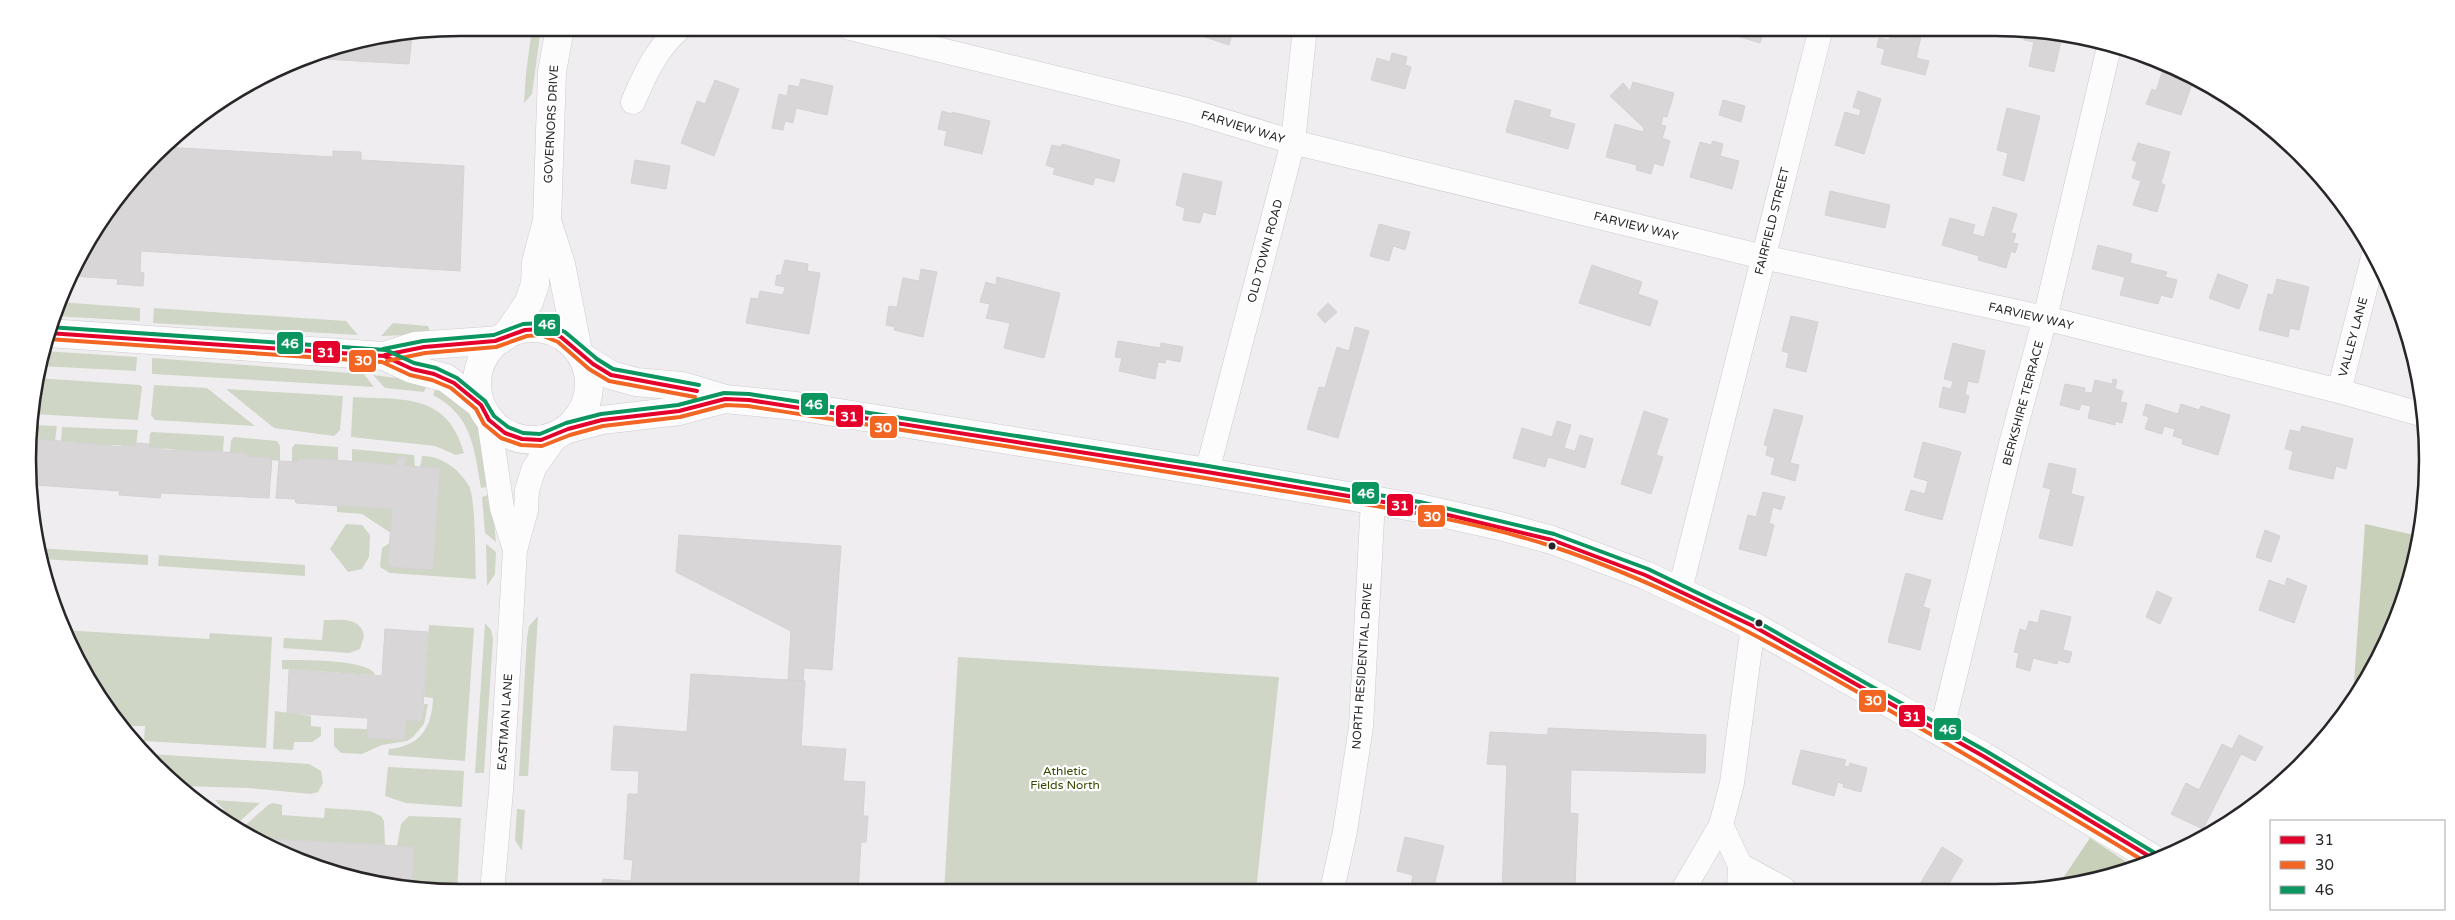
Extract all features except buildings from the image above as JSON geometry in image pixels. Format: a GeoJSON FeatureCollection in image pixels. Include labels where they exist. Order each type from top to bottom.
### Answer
{"type":"FeatureCollection","features":[{"type":"Feature","properties":{"kind":"main road","name":"GOVERNORS DRIVE"},"geometry":{"type":"LineString","coordinates":[[503,338],[529,302],[535,284],[536,262],[547,221],[552,72],[559,36]]}},
{"type":"Feature","properties":{"kind":"main road","name":"GOVERNORS DRIVE"},"geometry":{"type":"LineString","coordinates":[[547,221],[561,264],[580,354]]}},
{"type":"Feature","properties":{"kind":"main road"},"geometry":{"type":"LineString","coordinates":[[485,413],[477,378],[481,363],[489,350],[503,338],[523,329],[540,329],[558,334],[580,354],[611,374],[636,382],[682,386],[725,400],[796,406],[1373,500],[1457,516],[1525,532],[1614,562],[1680,590],[1753,626],[2147,855]]}},
{"type":"Feature","properties":{"kind":"main road"},"geometry":{"type":"LineString","coordinates":[[56,334],[384,356],[412,369],[446,378],[505,433],[522,439],[540,440],[602,420],[679,411],[725,400]]}},
{"type":"Feature","properties":{"kind":"main road"},"geometry":{"type":"LineString","coordinates":[[384,356],[416,346],[503,338]]}},
{"type":"Feature","properties":{"kind":"main road"},"geometry":{"type":"LineString","coordinates":[[563,432],[585,405],[588,392],[588,377],[580,354]]}},
{"type":"Feature","properties":{"kind":"street"},"geometry":{"type":"LineString","coordinates":[[633,102],[651,61],[671,36]]}},
{"type":"Feature","properties":{"kind":"street","name":"FARVIEW WAY"},"geometry":{"type":"LineString","coordinates":[[883,36],[1187,110],[1294,142],[1763,257],[2045,318],[2338,391],[2416,413]]}},
{"type":"Feature","properties":{"kind":"street","name":"OLD TOWN ROAD"},"geometry":{"type":"LineString","coordinates":[[1207,472],[1294,142],[1304,36]]}},
{"type":"Feature","properties":{"kind":"street","name":"FAIRFIELD STREET"},"geometry":{"type":"LineString","coordinates":[[1680,590],[1819,36]]}},
{"type":"Feature","properties":{"kind":"street","name":"BERKSHIRE TERRACE"},"geometry":{"type":"LineString","coordinates":[[1940,733],[2045,318],[2108,52]]}},
{"type":"Feature","properties":{"kind":"street","name":"VALLEY LANE"},"geometry":{"type":"LineString","coordinates":[[2338,391],[2371,265]]}},
{"type":"Feature","properties":{"kind":"street","name":"EASTMAN LANE"},"geometry":{"type":"LineString","coordinates":[[485,413],[502,508],[515,550]]}},
{"type":"Feature","properties":{"kind":"street","name":"EASTMAN LANE"},"geometry":{"type":"LineString","coordinates":[[493,884],[501,791],[515,550],[526,510],[527,490],[534,468],[563,432]]}},
{"type":"Feature","properties":{"kind":"street","name":"NORTH RESIDENTIAL DRIVE"},"geometry":{"type":"LineString","coordinates":[[1333,884],[1343,840],[1361,726],[1373,500]]}},
{"type":"Feature","properties":{"kind":"street"},"geometry":{"type":"LineString","coordinates":[[1687,884],[1721,825],[1732,783],[1753,626]]}},
{"type":"Feature","properties":{"kind":"street"},"geometry":{"type":"LineString","coordinates":[[1721,825],[1740,865],[1739,884]]}},
{"type":"Feature","properties":{"kind":"street"},"geometry":{"type":"LineString","coordinates":[[1740,865],[1775,884]]}},
{"type":"Feature","properties":{"kind":"green space"},"geometry":{"type":"Polygon","coordinates":[[[531,36],[540,36],[532,94],[524,103],[531,36]]]}},
{"type":"Feature","properties":{"kind":"green space"},"geometry":{"type":"Polygon","coordinates":[[[67,303],[140,308],[140,321],[62,317],[67,303]]]}},
{"type":"Feature","properties":{"kind":"green space"},"geometry":{"type":"Polygon","coordinates":[[[154,308],[346,321],[358,335],[153,323],[154,308]]]}},
{"type":"Feature","properties":{"kind":"green space"},"geometry":{"type":"Polygon","coordinates":[[[393,323],[428,326],[431,334],[381,336],[393,323]]]}},
{"type":"Feature","properties":{"kind":"green space"},"geometry":{"type":"Polygon","coordinates":[[[51,351],[137,357],[136,371],[47,366],[51,351]]]}},
{"type":"Feature","properties":{"kind":"green space"},"geometry":{"type":"Polygon","coordinates":[[[152,358],[364,374],[374,387],[152,374],[152,358]]]}},
{"type":"Feature","properties":{"kind":"green space"},"geometry":{"type":"Polygon","coordinates":[[[373,375],[428,382],[424,392],[385,388],[373,375]]]}},
{"type":"Feature","properties":{"kind":"green space"},"geometry":{"type":"Polygon","coordinates":[[[44,378],[140,385],[142,387],[138,420],[39,414],[44,378]]]}},
{"type":"Feature","properties":{"kind":"green space"},"geometry":{"type":"Polygon","coordinates":[[[154,385],[207,388],[255,426],[155,420],[151,415],[154,385]]]}},
{"type":"Feature","properties":{"kind":"green space"},"geometry":{"type":"Polygon","coordinates":[[[437,385],[461,403],[474,418],[484,446],[491,486],[481,488],[469,434],[456,413],[446,403],[433,395],[437,385]]]}},
{"type":"Feature","properties":{"kind":"green space"},"geometry":{"type":"Polygon","coordinates":[[[226,389],[343,396],[340,430],[334,436],[274,428],[226,389]]]}},
{"type":"Feature","properties":{"kind":"green space"},"geometry":{"type":"Polygon","coordinates":[[[353,397],[406,400],[435,410],[447,419],[456,433],[464,453],[456,455],[435,446],[351,437],[353,397]]]}},
{"type":"Feature","properties":{"kind":"green space"},"geometry":{"type":"Polygon","coordinates":[[[38,425],[57,426],[55,441],[40,439],[39,443],[37,443],[38,425]]]}},
{"type":"Feature","properties":{"kind":"green space"},"geometry":{"type":"Polygon","coordinates":[[[62,427],[138,430],[136,446],[78,444],[77,442],[61,441],[62,427]]]}},
{"type":"Feature","properties":{"kind":"green space"},"geometry":{"type":"Polygon","coordinates":[[[150,433],[224,436],[223,452],[209,451],[208,453],[149,447],[150,433]]]}},
{"type":"Feature","properties":{"kind":"green space"},"geometry":{"type":"Polygon","coordinates":[[[234,437],[277,441],[280,446],[280,461],[248,457],[246,453],[230,452],[231,440],[234,437]]]}},
{"type":"Feature","properties":{"kind":"green space"},"geometry":{"type":"Polygon","coordinates":[[[295,444],[338,447],[338,460],[299,459],[298,462],[292,462],[292,448],[295,444]]]}},
{"type":"Feature","properties":{"kind":"green space"},"geometry":{"type":"Polygon","coordinates":[[[352,449],[414,455],[415,466],[405,466],[405,457],[397,457],[396,465],[352,461],[352,449]]]}},
{"type":"Feature","properties":{"kind":"green space"},"geometry":{"type":"Polygon","coordinates":[[[422,456],[443,461],[455,469],[469,486],[474,517],[476,579],[390,573],[380,567],[382,548],[390,543],[439,468],[420,467],[422,456]]]}},
{"type":"Feature","properties":{"kind":"green space"},"geometry":{"type":"Polygon","coordinates":[[[491,494],[496,542],[485,533],[482,497],[491,494]]]}},
{"type":"Feature","properties":{"kind":"green space"},"geometry":{"type":"Polygon","coordinates":[[[337,505],[392,509],[391,533],[362,514],[337,512],[337,505]]]}},
{"type":"Feature","properties":{"kind":"green space"},"geometry":{"type":"Polygon","coordinates":[[[346,524],[362,525],[370,535],[369,557],[362,569],[348,572],[330,549],[346,524]]]}},
{"type":"Feature","properties":{"kind":"green space"},"geometry":{"type":"Polygon","coordinates":[[[2365,524],[2412,534],[2404,570],[2386,622],[2375,647],[2354,684],[2365,524]]]}},
{"type":"Feature","properties":{"kind":"green space"},"geometry":{"type":"Polygon","coordinates":[[[486,544],[496,552],[495,574],[487,586],[486,544]]]}},
{"type":"Feature","properties":{"kind":"green space"},"geometry":{"type":"Polygon","coordinates":[[[45,549],[148,555],[148,565],[48,559],[45,549]]]}},
{"type":"Feature","properties":{"kind":"green space"},"geometry":{"type":"Polygon","coordinates":[[[159,555],[305,565],[305,576],[158,566],[159,555]]]}},
{"type":"Feature","properties":{"kind":"green space"},"geometry":{"type":"Polygon","coordinates":[[[538,616],[528,776],[519,776],[527,638],[529,626],[538,616]]]}},
{"type":"Feature","properties":{"kind":"green space"},"geometry":{"type":"Polygon","coordinates":[[[324,620],[348,620],[359,625],[364,636],[360,649],[349,653],[283,648],[284,638],[322,640],[324,620]]]}},
{"type":"Feature","properties":{"kind":"green space"},"geometry":{"type":"Polygon","coordinates":[[[485,623],[491,630],[493,639],[484,773],[475,773],[485,623]]]}},
{"type":"Feature","properties":{"kind":"green space"},"geometry":{"type":"Polygon","coordinates":[[[429,625],[474,628],[465,761],[388,755],[389,749],[409,744],[422,734],[430,718],[433,698],[424,697],[429,625]]]}},
{"type":"Feature","properties":{"kind":"green space"},"geometry":{"type":"Polygon","coordinates":[[[73,631],[209,639],[210,633],[272,637],[266,748],[144,741],[145,726],[130,726],[124,718],[93,672],[73,631]]]}},
{"type":"Feature","properties":{"kind":"green space","name":"Athletic Fields North"},"geometry":{"type":"Polygon","coordinates":[[[958,657],[1279,677],[1257,884],[944,884],[958,657]]]}},
{"type":"Feature","properties":{"kind":"green space"},"geometry":{"type":"Polygon","coordinates":[[[282,660],[348,663],[371,670],[375,675],[282,669],[282,660]]]}},
{"type":"Feature","properties":{"kind":"green space"},"geometry":{"type":"Polygon","coordinates":[[[424,704],[428,704],[424,724],[407,741],[382,745],[362,754],[341,753],[334,746],[334,728],[367,729],[405,740],[406,720],[422,721],[424,704]]]}},
{"type":"Feature","properties":{"kind":"green space"},"geometry":{"type":"Polygon","coordinates":[[[275,711],[311,716],[311,726],[321,727],[321,736],[312,742],[294,742],[293,750],[273,749],[275,711]]]}},
{"type":"Feature","properties":{"kind":"green space"},"geometry":{"type":"Polygon","coordinates":[[[155,754],[309,764],[321,771],[323,783],[318,792],[311,794],[249,788],[190,786],[155,754]]]}},
{"type":"Feature","properties":{"kind":"green space"},"geometry":{"type":"Polygon","coordinates":[[[388,767],[464,771],[462,807],[406,803],[385,796],[388,767]]]}},
{"type":"Feature","properties":{"kind":"green space"},"geometry":{"type":"Polygon","coordinates":[[[215,800],[260,803],[240,821],[227,813],[215,800]]]}},
{"type":"Feature","properties":{"kind":"green space"},"geometry":{"type":"Polygon","coordinates":[[[273,803],[282,805],[282,815],[324,818],[325,808],[370,811],[381,816],[384,821],[385,845],[271,839],[245,825],[268,805],[273,803]]]}},
{"type":"Feature","properties":{"kind":"green space"},"geometry":{"type":"Polygon","coordinates":[[[517,809],[525,810],[522,851],[515,840],[517,809]]]}},
{"type":"Feature","properties":{"kind":"green space"},"geometry":{"type":"Polygon","coordinates":[[[409,816],[461,818],[457,884],[412,881],[414,848],[397,846],[401,824],[409,816]]]}},
{"type":"Feature","properties":{"kind":"green space"},"geometry":{"type":"Polygon","coordinates":[[[2090,838],[2127,862],[2078,876],[2063,878],[2090,838]]]}},
{"type":"Feature","properties":{"kind":"transit line","name":"46"},"geometry":{"type":"LineString","coordinates":[[383,349],[423,341],[494,335],[523,324],[543,323],[565,332],[597,359],[613,369],[699,385]]}},
{"type":"Feature","properties":{"kind":"transit line","name":"46"},"geometry":{"type":"LineString","coordinates":[[58,328],[386,350],[414,363],[436,368],[457,378],[485,401],[494,416],[508,427],[523,433],[540,434],[566,423],[601,414],[678,405],[724,393],[749,394],[1208,466],[1420,502],[1554,534],[1648,569],[1756,621],[1986,751],[2154,852]]}},
{"type":"Feature","properties":{"kind":"transit line","name":"31"},"geometry":{"type":"LineString","coordinates":[[385,355],[424,347],[495,341],[525,330],[542,329],[561,337],[593,364],[611,375],[697,391]]}},
{"type":"Feature","properties":{"kind":"transit line","name":"31"},"geometry":{"type":"LineString","coordinates":[[56,334],[384,356],[412,369],[434,374],[454,383],[481,405],[489,420],[505,433],[522,439],[541,440],[568,429],[602,420],[679,411],[725,399],[749,400],[1207,472],[1419,508],[1552,540],[1645,575],[1753,626],[1983,756],[2147,855]]}},
{"type":"Feature","properties":{"kind":"transit line","name":"30"},"geometry":{"type":"LineString","coordinates":[[387,361],[425,353],[496,347],[527,336],[541,335],[558,342],[589,369],[609,381],[695,397]]}},
{"type":"Feature","properties":{"kind":"transit line","name":"30"},"geometry":{"type":"LineString","coordinates":[[54,339],[382,362],[410,375],[432,380],[451,388],[476,409],[484,424],[501,438],[521,445],[542,446],[570,435],[603,426],[680,417],[726,405],[748,406],[1373,505],[1481,527],[1551,546],[1591,560],[1668,592],[1744,629],[1854,690],[2139,858]]}}]}
